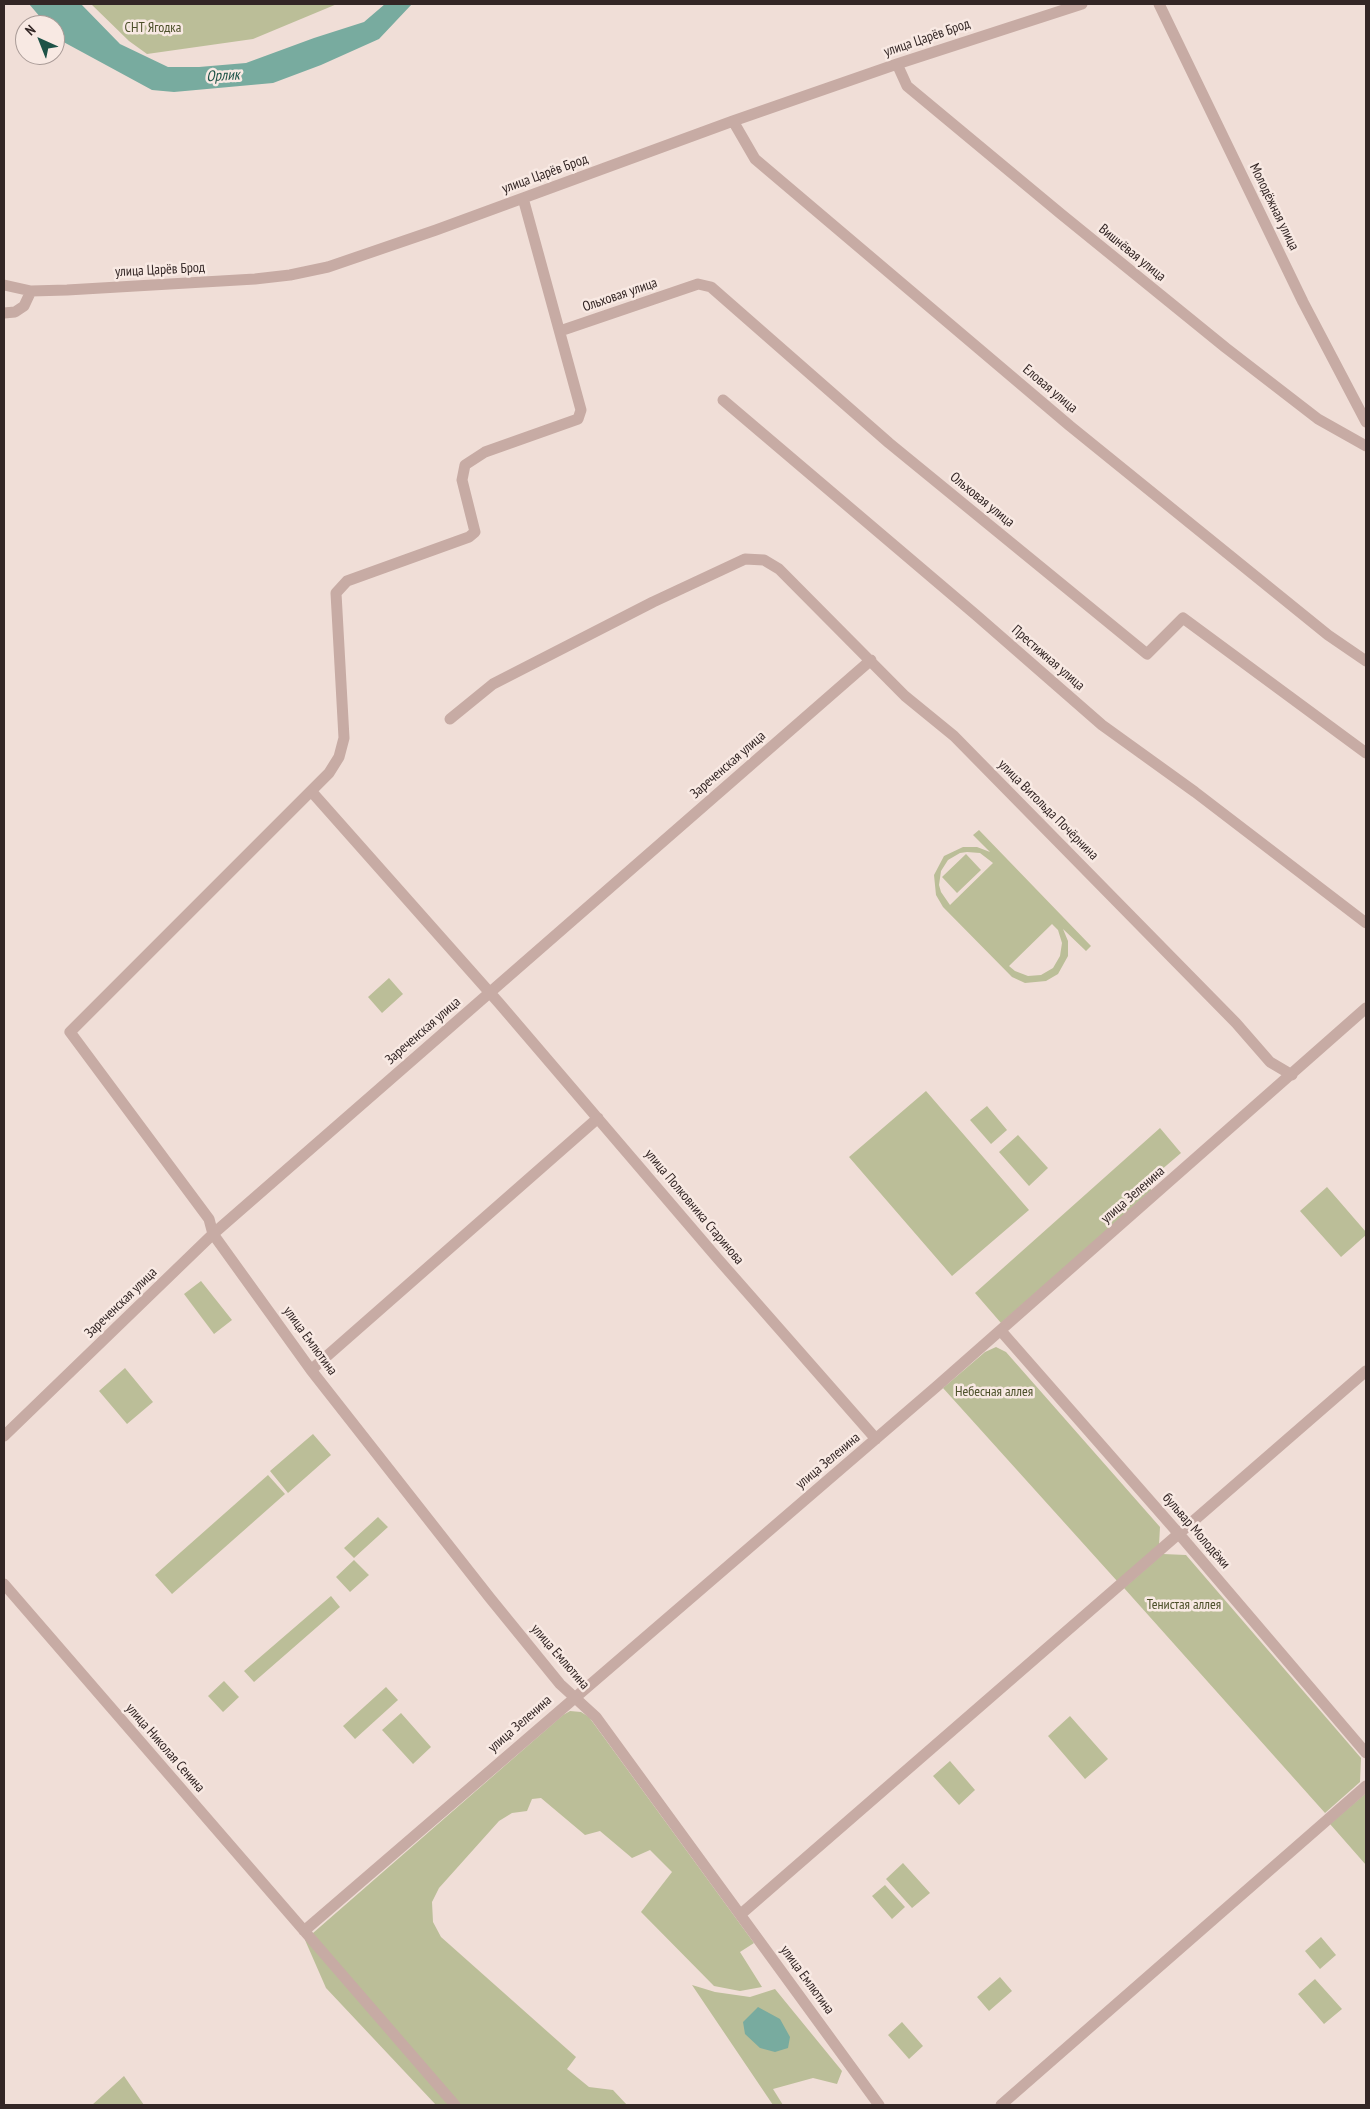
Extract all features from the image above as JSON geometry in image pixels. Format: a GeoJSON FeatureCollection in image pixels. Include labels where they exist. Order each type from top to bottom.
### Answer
{"type":"FeatureCollection","features":[{"type":"Feature","properties":{"kind":"street","name":"улица Царёв Брод"},"geometry":{"type":"LineString","coordinates":[[4,285],[31,291],[255,280],[310,272],[353,260],[733,121],[897,64],[1082,4]]}},
{"type":"Feature","properties":{"kind":"street","name":"Молодёжная улица"},"geometry":{"type":"LineString","coordinates":[[1159,4],[1302,299],[1366,422]]}},
{"type":"Feature","properties":{"kind":"street","name":"Вишнёвая улица"},"geometry":{"type":"LineString","coordinates":[[897,64],[906,86],[1068,220],[1226,348],[1318,419],[1366,446]]}},
{"type":"Feature","properties":{"kind":"street","name":"Еловая улица"},"geometry":{"type":"LineString","coordinates":[[733,121],[755,159],[1070,426],[1328,635],[1366,661]]}},
{"type":"Feature","properties":{"kind":"street"},"geometry":{"type":"LineString","coordinates":[[311,791],[329,773],[339,757],[344,738],[336,593],[347,581],[469,537],[475,532],[462,480],[465,465],[485,452],[578,419],[581,410],[522,198]]}},
{"type":"Feature","properties":{"kind":"street","name":"Ольховая улица"},"geometry":{"type":"LineString","coordinates":[[560,331],[698,284],[711,287],[889,443],[1147,654],[1183,618],[1366,753]]}},
{"type":"Feature","properties":{"kind":"street"},"geometry":{"type":"LineString","coordinates":[[4,314],[15,312],[24,306],[31,291]]}},
{"type":"Feature","properties":{"kind":"street","name":"Престижная улица"},"geometry":{"type":"LineString","coordinates":[[723,400],[1102,725],[1195,792],[1366,923]]}},
{"type":"Feature","properties":{"kind":"street","name":"улица Витольда Почёрнина"},"geometry":{"type":"LineString","coordinates":[[450,719],[493,684],[653,602],[745,559],[764,560],[779,569],[905,696],[961,743],[1229,1016],[1270,1062],[1292,1075]]}},
{"type":"Feature","properties":{"kind":"street","name":"Зареченская улица"},"geometry":{"type":"LineString","coordinates":[[4,1436],[213,1234],[871,660]]}},
{"type":"Feature","properties":{"kind":"street","name":"улица Полковника Старинова"},"geometry":{"type":"LineString","coordinates":[[311,791],[490,993],[718,1259],[876,1439]]}},
{"type":"Feature","properties":{"kind":"street","name":"улица Емлютина"},"geometry":{"type":"LineString","coordinates":[[311,791],[70,1032],[209,1219],[213,1234],[311,1370],[484,1591],[560,1684],[596,1717],[879,2105]]}},
{"type":"Feature","properties":{"kind":"street","name":"улица Зеленина"},"geometry":{"type":"LineString","coordinates":[[304,1931],[1001,1331],[1366,1008]]}},
{"type":"Feature","properties":{"kind":"street"},"geometry":{"type":"LineString","coordinates":[[311,1370],[598,1118]]}},
{"type":"Feature","properties":{"kind":"street","name":"бульвар Молодёжи"},"geometry":{"type":"LineString","coordinates":[[1001,1331],[1179,1534],[1366,1752]]}},
{"type":"Feature","properties":{"kind":"street"},"geometry":{"type":"LineString","coordinates":[[741,1914],[1366,1371]]}},
{"type":"Feature","properties":{"kind":"street","name":"улица Николая Сенина"},"geometry":{"type":"LineString","coordinates":[[4,1584],[455,2105]]}},
{"type":"Feature","properties":{"kind":"street"},"geometry":{"type":"LineString","coordinates":[[1001,2105],[1366,1786]]}},
{"type":"Feature","properties":{"kind":"green space","name":"СНТ Ягодка"},"geometry":{"type":"Polygon","coordinates":[[[91,4],[337,4],[253,39],[147,54],[129,41],[91,4]]]}},
{"type":"Feature","properties":{"kind":"green space"},"geometry":{"type":"Polygon","coordinates":[[[979,830],[1091,946],[1086,951],[1063,929],[1068,941],[1068,956],[1058,974],[1046,981],[1025,983],[1012,977],[943,907],[936,895],[934,875],[944,856],[963,847],[977,847],[990,852],[973,835],[979,830]],[[960,853],[948,860],[941,871],[939,885],[941,892],[950,905],[993,863],[980,853],[960,853]],[[1052,924],[1009,966],[1015,971],[1028,976],[1041,975],[1053,968],[1060,956],[1062,943],[1058,930],[1052,924]]]}},
{"type":"Feature","properties":{"kind":"green space"},"geometry":{"type":"Polygon","coordinates":[[[966,854],[981,870],[957,893],[942,877],[966,854]]]}},
{"type":"Feature","properties":{"kind":"green space"},"geometry":{"type":"Polygon","coordinates":[[[389,978],[403,994],[382,1013],[368,997],[389,978]]]}},
{"type":"Feature","properties":{"kind":"green space"},"geometry":{"type":"Polygon","coordinates":[[[926,1091],[1029,1210],[952,1276],[849,1157],[926,1091]]]}},
{"type":"Feature","properties":{"kind":"green space"},"geometry":{"type":"Polygon","coordinates":[[[987,1106],[1007,1130],[991,1144],[970,1120],[987,1106]]]}},
{"type":"Feature","properties":{"kind":"green space"},"geometry":{"type":"Polygon","coordinates":[[[1160,1128],[1181,1153],[1146,1183],[1152,1191],[1001,1323],[975,1293],[1160,1128]]]}},
{"type":"Feature","properties":{"kind":"green space"},"geometry":{"type":"Polygon","coordinates":[[[1018,1135],[1048,1168],[1029,1186],[999,1152],[1018,1135]]]}},
{"type":"Feature","properties":{"kind":"green space"},"geometry":{"type":"Polygon","coordinates":[[[1327,1187],[1366,1232],[1366,1235],[1341,1257],[1300,1211],[1327,1187]]]}},
{"type":"Feature","properties":{"kind":"green space"},"geometry":{"type":"Polygon","coordinates":[[[201,1281],[232,1320],[214,1334],[184,1294],[201,1281]]]}},
{"type":"Feature","properties":{"kind":"green space","name":"Небесная аллея"},"geometry":{"type":"Polygon","coordinates":[[[996,1347],[1006,1352],[1160,1527],[1159,1545],[1117,1581],[943,1388],[985,1352],[996,1347]]]}},
{"type":"Feature","properties":{"kind":"green space"},"geometry":{"type":"Polygon","coordinates":[[[125,1368],[153,1402],[127,1424],[99,1391],[125,1368]]]}},
{"type":"Feature","properties":{"kind":"green space"},"geometry":{"type":"Polygon","coordinates":[[[313,1434],[331,1455],[288,1493],[270,1471],[313,1434]]]}},
{"type":"Feature","properties":{"kind":"green space"},"geometry":{"type":"Polygon","coordinates":[[[268,1475],[285,1494],[172,1594],[155,1575],[268,1475]]]}},
{"type":"Feature","properties":{"kind":"green space"},"geometry":{"type":"Polygon","coordinates":[[[378,1517],[388,1527],[354,1558],[344,1548],[378,1517]]]}},
{"type":"Feature","properties":{"kind":"green space","name":"Тенистая аллея"},"geometry":{"type":"Polygon","coordinates":[[[1163,1554],[1186,1555],[1361,1758],[1360,1782],[1325,1813],[1124,1588],[1163,1554]]]}},
{"type":"Feature","properties":{"kind":"green space"},"geometry":{"type":"Polygon","coordinates":[[[354,1560],[369,1575],[350,1592],[336,1577],[354,1560]]]}},
{"type":"Feature","properties":{"kind":"green space"},"geometry":{"type":"Polygon","coordinates":[[[331,1596],[340,1607],[254,1682],[244,1671],[331,1596]]]}},
{"type":"Feature","properties":{"kind":"green space"},"geometry":{"type":"Polygon","coordinates":[[[224,1681],[239,1697],[223,1712],[208,1696],[224,1681]]]}},
{"type":"Feature","properties":{"kind":"green space"},"geometry":{"type":"Polygon","coordinates":[[[386,1687],[398,1700],[355,1739],[343,1726],[386,1687]]]}},
{"type":"Feature","properties":{"kind":"green space"},"geometry":{"type":"Polygon","coordinates":[[[570,1711],[581,1712],[589,1717],[754,1943],[740,1952],[762,1987],[740,1991],[714,1986],[641,1912],[672,1872],[650,1850],[632,1858],[600,1831],[585,1835],[541,1798],[532,1799],[527,1811],[512,1813],[499,1821],[439,1888],[432,1902],[433,1922],[441,1937],[576,2057],[567,2069],[589,2087],[613,2090],[627,2105],[436,2105],[326,1988],[305,1940],[563,1715],[570,1711]]]}},
{"type":"Feature","properties":{"kind":"green space"},"geometry":{"type":"Polygon","coordinates":[[[401,1713],[431,1747],[413,1764],[382,1730],[401,1713]]]}},
{"type":"Feature","properties":{"kind":"green space"},"geometry":{"type":"Polygon","coordinates":[[[1070,1716],[1108,1759],[1085,1779],[1048,1736],[1070,1716]]]}},
{"type":"Feature","properties":{"kind":"green space"},"geometry":{"type":"Polygon","coordinates":[[[950,1761],[975,1790],[959,1805],[933,1776],[950,1761]]]}},
{"type":"Feature","properties":{"kind":"green space"},"geometry":{"type":"Polygon","coordinates":[[[1366,1793],[1366,1865],[1330,1824],[1366,1793]]]}},
{"type":"Feature","properties":{"kind":"green space"},"geometry":{"type":"Polygon","coordinates":[[[903,1863],[930,1893],[912,1908],[886,1879],[903,1863]]]}},
{"type":"Feature","properties":{"kind":"green space"},"geometry":{"type":"Polygon","coordinates":[[[885,1885],[905,1907],[892,1919],[872,1896],[885,1885]]]}},
{"type":"Feature","properties":{"kind":"green space"},"geometry":{"type":"Polygon","coordinates":[[[1321,1937],[1336,1955],[1320,1969],[1305,1951],[1321,1937]]]}},
{"type":"Feature","properties":{"kind":"green space"},"geometry":{"type":"Polygon","coordinates":[[[1000,1977],[1012,1991],[989,2011],[977,1997],[1000,1977]]]}},
{"type":"Feature","properties":{"kind":"green space"},"geometry":{"type":"Polygon","coordinates":[[[1315,1979],[1342,2009],[1324,2024],[1298,1994],[1315,1979]]]}},
{"type":"Feature","properties":{"kind":"green space"},"geometry":{"type":"Polygon","coordinates":[[[692,1985],[715,1992],[750,1997],[775,1989],[842,2071],[837,2084],[813,2078],[773,2089],[783,2105],[773,2105],[692,1985]]]}},
{"type":"Feature","properties":{"kind":"green space"},"geometry":{"type":"Polygon","coordinates":[[[902,2022],[923,2046],[909,2059],[888,2035],[902,2022]]]}},
{"type":"Feature","properties":{"kind":"green space"},"geometry":{"type":"Polygon","coordinates":[[[124,2076],[144,2105],[92,2105],[124,2076]]]}},
{"type":"Feature","properties":{"kind":"water","name":"Орлик"},"geometry":{"type":"Polygon","coordinates":[[[29,4],[81,4],[120,44],[168,67],[199,67],[246,63],[364,22],[385,4],[412,4],[379,39],[321,65],[273,83],[174,92],[152,90],[65,43],[65,15],[38,15],[29,4]]]}},
{"type":"Feature","properties":{"kind":"water"},"geometry":{"type":"Polygon","coordinates":[[[758,2007],[780,2019],[790,2037],[788,2048],[775,2052],[760,2048],[745,2034],[743,2022],[758,2007]]]}}]}
